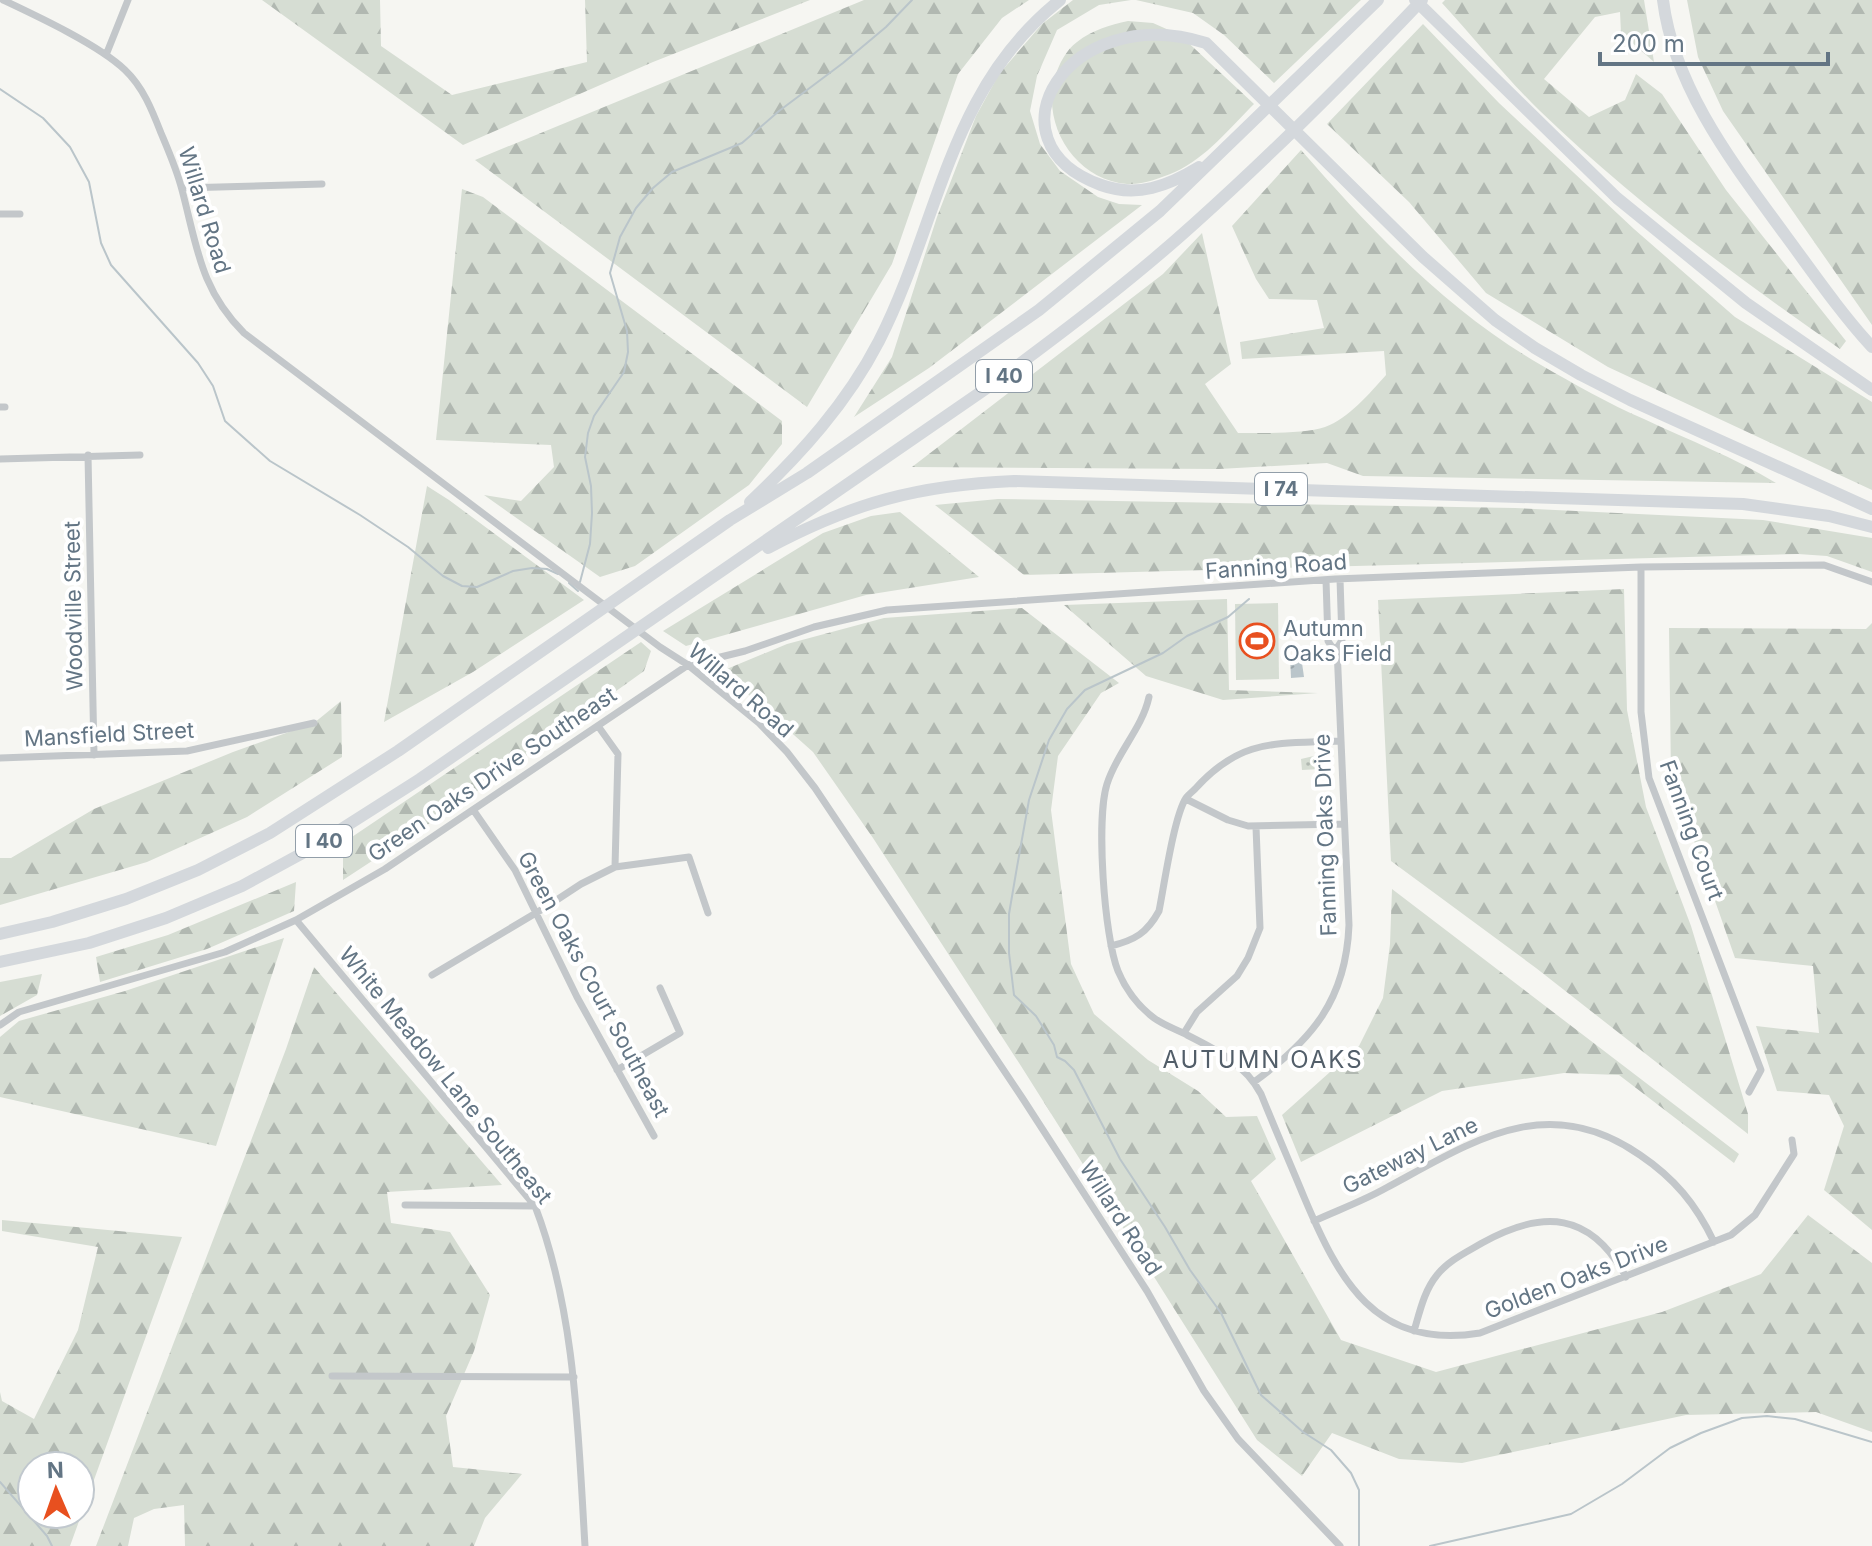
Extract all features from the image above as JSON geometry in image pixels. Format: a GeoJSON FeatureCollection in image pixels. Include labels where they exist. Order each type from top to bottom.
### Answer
{"type":"FeatureCollection","features":[{"type":"Feature","properties":{"kind":"highway"},"geometry":{"type":"LineString","coordinates":[[730,520],[817,434],[863,370],[899,298],[948,163],[975,101],[1019,38],[1060,0]]}},
{"type":"Feature","properties":{"kind":"highway","name":"I 40"},"geometry":{"type":"LineString","coordinates":[[0,934],[126,899],[198,870],[270,833],[373,768],[632,587],[730,520],[807,473],[1017,326],[1115,250],[1221,154],[1378,0]]}},
{"type":"Feature","properties":{"kind":"highway"},"geometry":{"type":"LineString","coordinates":[[1415,0],[1617,198],[1746,303],[1872,390]]}},
{"type":"Feature","properties":{"kind":"highway","name":"I 40"},"geometry":{"type":"LineString","coordinates":[[0,962],[102,939],[166,918],[242,886],[310,849],[380,805],[709,581],[1060,334],[1194,225],[1280,145],[1422,0]]}},
{"type":"Feature","properties":{"kind":"highway"},"geometry":{"type":"LineString","coordinates":[[1663,0],[1675,51],[1708,120],[1808,266],[1872,347]]}},
{"type":"Feature","properties":{"kind":"highway"},"geometry":{"type":"LineString","coordinates":[[1178,25],[1206,43],[1442,275],[1495,320],[1535,348],[1630,400],[1872,509]]}},
{"type":"Feature","properties":{"kind":"highway"},"geometry":{"type":"LineString","coordinates":[[1053,64],[1046,88],[1047,127],[1059,153],[1078,173],[1092,182],[1120,190],[1156,189],[1221,154]]}},
{"type":"Feature","properties":{"kind":"highway","name":"I 74"},"geometry":{"type":"LineString","coordinates":[[709,581],[801,531],[863,504],[919,490],[970,483],[1014,481],[1728,504],[1817,514],[1872,527]]}},
{"type":"Feature","properties":{"kind":"street","name":"Willard Road"},"geometry":{"type":"LineString","coordinates":[[3,0],[106,55],[124,69],[146,98],[182,188],[193,241],[207,282],[230,318],[244,333],[688,665],[766,730],[815,788],[1023,1099],[1147,1291],[1210,1401],[1238,1439],[1340,1546]]}},
{"type":"Feature","properties":{"kind":"street"},"geometry":{"type":"LineString","coordinates":[[106,55],[128,0]]}},
{"type":"Feature","properties":{"kind":"street"},"geometry":{"type":"LineString","coordinates":[[182,188],[322,184]]}},
{"type":"Feature","properties":{"kind":"street"},"geometry":{"type":"LineString","coordinates":[[0,214],[20,214]]}},
{"type":"Feature","properties":{"kind":"street","name":"Woodville Street"},"geometry":{"type":"LineString","coordinates":[[88,455],[94,755]]}},
{"type":"Feature","properties":{"kind":"street"},"geometry":{"type":"LineString","coordinates":[[0,459],[140,455]]}},
{"type":"Feature","properties":{"kind":"street","name":"Fanning Road"},"geometry":{"type":"LineString","coordinates":[[688,665],[745,651],[814,627],[887,610],[1340,579],[1641,567],[1824,565],[1872,582]]}},
{"type":"Feature","properties":{"kind":"street","name":"Fanning Court"},"geometry":{"type":"LineString","coordinates":[[1641,567],[1641,712],[1649,778],[1761,1070],[1749,1092]]}},
{"type":"Feature","properties":{"kind":"street","name":"Fanning Oaks Drive"},"geometry":{"type":"LineString","coordinates":[[1254,1082],[1285,1060],[1312,1032],[1332,1000],[1341,976],[1349,925],[1339,741],[1337,648],[1342,640],[1340,579]]}},
{"type":"Feature","properties":{"kind":"street","name":"Fanning Oaks Drive"},"geometry":{"type":"LineString","coordinates":[[1326,580],[1328,641],[1337,648]]}},
{"type":"Feature","properties":{"kind":"street","name":"Green Oaks Drive Southeast"},"geometry":{"type":"LineString","coordinates":[[0,1025],[19,1012],[225,952],[296,920],[385,869],[688,665]]}},
{"type":"Feature","properties":{"kind":"street","name":"Golden Oaks Drive"},"geometry":{"type":"LineString","coordinates":[[1149,697],[1137,729],[1115,763],[1103,800],[1101,838],[1111,946],[1125,985],[1139,1005],[1160,1022],[1233,1061],[1254,1082],[1338,1271],[1360,1298],[1383,1316],[1414,1331],[1447,1336],[1480,1333],[1714,1242],[1741,1229],[1755,1215],[1794,1154],[1792,1140]]}},
{"type":"Feature","properties":{"kind":"street","name":"Mansfield Street"},"geometry":{"type":"LineString","coordinates":[[0,758],[187,751],[314,723]]}},
{"type":"Feature","properties":{"kind":"street"},"geometry":{"type":"LineString","coordinates":[[598,726],[618,754],[615,867]]}},
{"type":"Feature","properties":{"kind":"street"},"geometry":{"type":"LineString","coordinates":[[1111,946],[1134,941],[1147,930],[1159,911],[1186,799],[1211,771],[1241,752],[1264,746],[1339,741]]}},
{"type":"Feature","properties":{"kind":"street"},"geometry":{"type":"LineString","coordinates":[[1186,799],[1228,820],[1256,827],[1343,824]]}},
{"type":"Feature","properties":{"kind":"street","name":"Green Oaks Court Southeast"},"geometry":{"type":"LineString","coordinates":[[474,811],[515,870],[577,997],[654,1136]]}},
{"type":"Feature","properties":{"kind":"street"},"geometry":{"type":"LineString","coordinates":[[1184,1033],[1197,1012],[1237,976],[1260,928],[1256,827]]}},
{"type":"Feature","properties":{"kind":"street"},"geometry":{"type":"LineString","coordinates":[[432,975],[581,884],[615,867],[689,857],[708,913]]}},
{"type":"Feature","properties":{"kind":"street","name":"White Meadow Lane Southeast"},"geometry":{"type":"LineString","coordinates":[[296,920],[535,1206],[550,1245],[574,1377],[585,1546]]}},
{"type":"Feature","properties":{"kind":"street"},"geometry":{"type":"LineString","coordinates":[[617,1070],[680,1033],[660,988]]}},
{"type":"Feature","properties":{"kind":"street","name":"Gateway Lane"},"geometry":{"type":"LineString","coordinates":[[1314,1221],[1382,1191],[1468,1143],[1511,1128],[1550,1124],[1605,1135],[1624,1143],[1654,1164],[1689,1198],[1714,1242]]}},
{"type":"Feature","properties":{"kind":"street"},"geometry":{"type":"LineString","coordinates":[[405,1205],[535,1206]]}},
{"type":"Feature","properties":{"kind":"street"},"geometry":{"type":"LineString","coordinates":[[1414,1331],[1430,1286],[1445,1267],[1502,1232],[1527,1223],[1562,1223],[1584,1231],[1611,1252],[1626,1277]]}},
{"type":"Feature","properties":{"kind":"street"},"geometry":{"type":"LineString","coordinates":[[332,1376],[574,1377]]}},
{"type":"Feature","properties":{"kind":"green space"},"geometry":{"type":"Polygon","coordinates":[[[262,0],[380,0],[381,46],[452,95],[587,62],[585,0],[810,0],[653,62],[463,145],[262,0]]]}},
{"type":"Feature","properties":{"kind":"green space"},"geometry":{"type":"Polygon","coordinates":[[[864,0],[1029,0],[1002,18],[958,74],[892,264],[807,407],[475,160],[864,0]]]}},
{"type":"Feature","properties":{"kind":"green space"},"geometry":{"type":"Polygon","coordinates":[[[1073,0],[1131,0],[1099,5],[1057,30],[1037,76],[1030,111],[1040,144],[1060,171],[1098,197],[1119,204],[1142,205],[929,368],[854,417],[892,357],[937,217],[976,116],[999,74],[1042,24],[1073,0]]]}},
{"type":"Feature","properties":{"kind":"green space"},"geometry":{"type":"Polygon","coordinates":[[[1136,0],[1361,0],[1274,83],[1224,35],[1193,13],[1136,0]]]}},
{"type":"Feature","properties":{"kind":"green space"},"geometry":{"type":"Polygon","coordinates":[[[1445,0],[1644,0],[1654,62],[1621,33],[1620,12],[1595,17],[1544,79],[1589,117],[1625,100],[1636,74],[1662,94],[1726,190],[1846,341],[1840,349],[1685,236],[1575,144],[1503,72],[1442,3],[1445,0]]]}},
{"type":"Feature","properties":{"kind":"green space"},"geometry":{"type":"Polygon","coordinates":[[[1687,0],[1872,0],[1872,325],[1723,111],[1698,57],[1687,0]]]}},
{"type":"Feature","properties":{"kind":"green space"},"geometry":{"type":"Polygon","coordinates":[[[1128,21],[1153,23],[1180,35],[1254,104],[1197,159],[1175,172],[1133,184],[1109,180],[1078,161],[1058,131],[1052,96],[1059,67],[1073,45],[1095,31],[1128,21]]]}},
{"type":"Feature","properties":{"kind":"green space"},"geometry":{"type":"Polygon","coordinates":[[[1423,24],[1499,103],[1634,229],[1735,317],[1872,402],[1872,490],[1608,367],[1486,293],[1409,202],[1327,124],[1423,24]]]}},
{"type":"Feature","properties":{"kind":"green space"},"geometry":{"type":"Polygon","coordinates":[[[1301,150],[1412,268],[1507,344],[1605,400],[1776,483],[1363,476],[1327,463],[1219,469],[912,467],[1163,274],[1202,233],[1231,364],[1205,384],[1238,433],[1306,431],[1325,427],[1350,412],[1386,375],[1384,351],[1242,359],[1240,342],[1324,328],[1317,300],[1269,299],[1256,279],[1232,226],[1301,150]]]}},
{"type":"Feature","properties":{"kind":"green space"},"geometry":{"type":"Polygon","coordinates":[[[462,189],[483,197],[782,421],[782,444],[749,485],[635,566],[600,577],[484,495],[521,501],[554,467],[551,445],[436,440],[462,189]]]}},
{"type":"Feature","properties":{"kind":"green space"},"geometry":{"type":"Polygon","coordinates":[[[427,486],[584,600],[473,672],[384,722],[427,486]]]}},
{"type":"Feature","properties":{"kind":"green space"},"geometry":{"type":"Polygon","coordinates":[[[998,499],[1515,508],[1763,520],[1872,538],[1872,572],[1827,556],[1798,554],[1024,575],[935,505],[998,499]]]}},
{"type":"Feature","properties":{"kind":"green space"},"geometry":{"type":"Polygon","coordinates":[[[900,512],[979,577],[866,595],[686,646],[663,631],[823,533],[871,516],[900,512]]]}},
{"type":"Feature","properties":{"kind":"green space"},"geometry":{"type":"Polygon","coordinates":[[[1624,589],[1627,710],[1646,807],[1691,926],[1748,1114],[1748,1134],[1536,968],[1391,861],[1378,600],[1624,589]]]}},
{"type":"Feature","properties":{"kind":"green space"},"geometry":{"type":"Polygon","coordinates":[[[1227,599],[1229,690],[1318,693],[1223,700],[1146,676],[1064,605],[1227,599]]]}},
{"type":"Feature","properties":{"kind":"green space","name":"Autumn Oaks Field"},"geometry":{"type":"Polygon","coordinates":[[[1278,603],[1279,679],[1236,680],[1235,604],[1278,603]]]}},
{"type":"Feature","properties":{"kind":"green space"},"geometry":{"type":"Polygon","coordinates":[[[1022,608],[1119,683],[1101,693],[1058,756],[1051,810],[1071,964],[1094,1014],[1148,1060],[1198,1091],[1226,1117],[1257,1116],[1276,1159],[1251,1181],[1341,1340],[1436,1372],[1662,1312],[1761,1274],[1808,1215],[1872,1263],[1872,1432],[1816,1412],[1686,1415],[1462,1463],[1399,1459],[1332,1433],[1302,1476],[1257,1440],[873,838],[813,752],[722,671],[787,644],[884,618],[1022,608]]]}},
{"type":"Feature","properties":{"kind":"green space"},"geometry":{"type":"Polygon","coordinates":[[[1872,623],[1872,1230],[1824,1190],[1844,1126],[1829,1095],[1777,1091],[1756,1026],[1819,1033],[1813,966],[1735,958],[1671,775],[1669,628],[1866,629],[1872,623]]]}},
{"type":"Feature","properties":{"kind":"green space"},"geometry":{"type":"Polygon","coordinates":[[[641,642],[651,651],[644,671],[462,802],[343,880],[343,843],[641,642]]]}},
{"type":"Feature","properties":{"kind":"green space"},"geometry":{"type":"Polygon","coordinates":[[[341,701],[342,757],[247,817],[147,862],[0,905],[0,858],[11,858],[94,809],[233,752],[314,723],[341,701]]]}},
{"type":"Feature","properties":{"kind":"green space"},"geometry":{"type":"Polygon","coordinates":[[[1318,755],[1322,763],[1320,769],[1302,770],[1301,759],[1318,755]]]}},
{"type":"Feature","properties":{"kind":"green space"},"geometry":{"type":"Polygon","coordinates":[[[296,882],[294,911],[207,949],[100,982],[96,957],[168,935],[296,882]]]}},
{"type":"Feature","properties":{"kind":"green space"},"geometry":{"type":"Polygon","coordinates":[[[1392,889],[1739,1154],[1734,1163],[1619,1075],[1564,1073],[1442,1091],[1301,1162],[1282,1115],[1359,1046],[1383,998],[1390,944],[1392,889]]]}},
{"type":"Feature","properties":{"kind":"green space"},"geometry":{"type":"Polygon","coordinates":[[[284,938],[216,1146],[0,1097],[0,1037],[19,1021],[125,991],[284,938]]]}},
{"type":"Feature","properties":{"kind":"green space"},"geometry":{"type":"Polygon","coordinates":[[[314,967],[502,1185],[387,1192],[391,1223],[450,1232],[490,1295],[474,1351],[446,1416],[453,1467],[522,1474],[485,1518],[474,1546],[185,1546],[184,1505],[154,1509],[134,1518],[128,1546],[96,1546],[286,1049],[314,967]]]}},
{"type":"Feature","properties":{"kind":"green space"},"geometry":{"type":"Polygon","coordinates":[[[42,974],[37,995],[0,1016],[0,982],[42,974]]]}},
{"type":"Feature","properties":{"kind":"green space"},"geometry":{"type":"Polygon","coordinates":[[[2,1220],[182,1237],[96,1474],[96,1450],[16,1450],[16,1530],[76,1530],[70,1546],[0,1546],[0,1392],[2,1401],[34,1419],[78,1330],[98,1247],[2,1231],[2,1220]]]}},
{"type":"Feature","properties":{"kind":"water"},"geometry":{"type":"Polygon","coordinates":[[[1290,656],[1301,656],[1304,677],[1291,678],[1290,656]]]}},
{"type":"Feature","properties":{"kind":"waterway"},"geometry":{"type":"LineString","coordinates":[[580,582],[590,544],[592,513],[585,457],[588,433],[594,416],[624,372],[628,352],[627,331],[610,273],[620,237],[636,208],[672,172],[742,143],[886,27],[912,0]]}},
{"type":"Feature","properties":{"kind":"waterway"},"geometry":{"type":"LineString","coordinates":[[0,89],[43,118],[70,147],[89,182],[101,243],[111,265],[198,363],[213,386],[225,421],[270,461],[360,515],[408,547],[443,576],[462,586],[477,587],[513,571],[532,568],[558,574]]}},
{"type":"Feature","properties":{"kind":"waterway"},"geometry":{"type":"LineString","coordinates":[[569,583],[578,591]]}},
{"type":"Feature","properties":{"kind":"waterway"},"geometry":{"type":"LineString","coordinates":[[1249,599],[1228,617],[1187,636],[1163,653],[1085,690],[1067,709],[1049,740],[1029,800],[1009,914],[1009,953],[1014,995],[1036,1016],[1054,1045],[1057,1057],[1074,1070],[1120,1159],[1221,1313],[1261,1395],[1303,1432],[1331,1450],[1351,1473],[1359,1490],[1359,1546]]}},
{"type":"Feature","properties":{"kind":"waterway"},"geometry":{"type":"LineString","coordinates":[[1430,1546],[1571,1514],[1622,1484],[1670,1448],[1742,1418],[1767,1416],[1795,1419],[1872,1442]]}},
{"type":"Feature","properties":{"kind":"waterway"},"geometry":{"type":"LineString","coordinates":[[0,1482],[47,1536],[52,1546]]}},
{"type":"Feature","properties":{"kind":"place","name":"Autumn Oaks Field"},"geometry":{"type":"Point","coordinates":[1257,641]}},
{"type":"Feature","properties":{"kind":"district","name":"AUTUMN OAKS"},"geometry":{"type":"Point","coordinates":[1263,1059]}}]}
